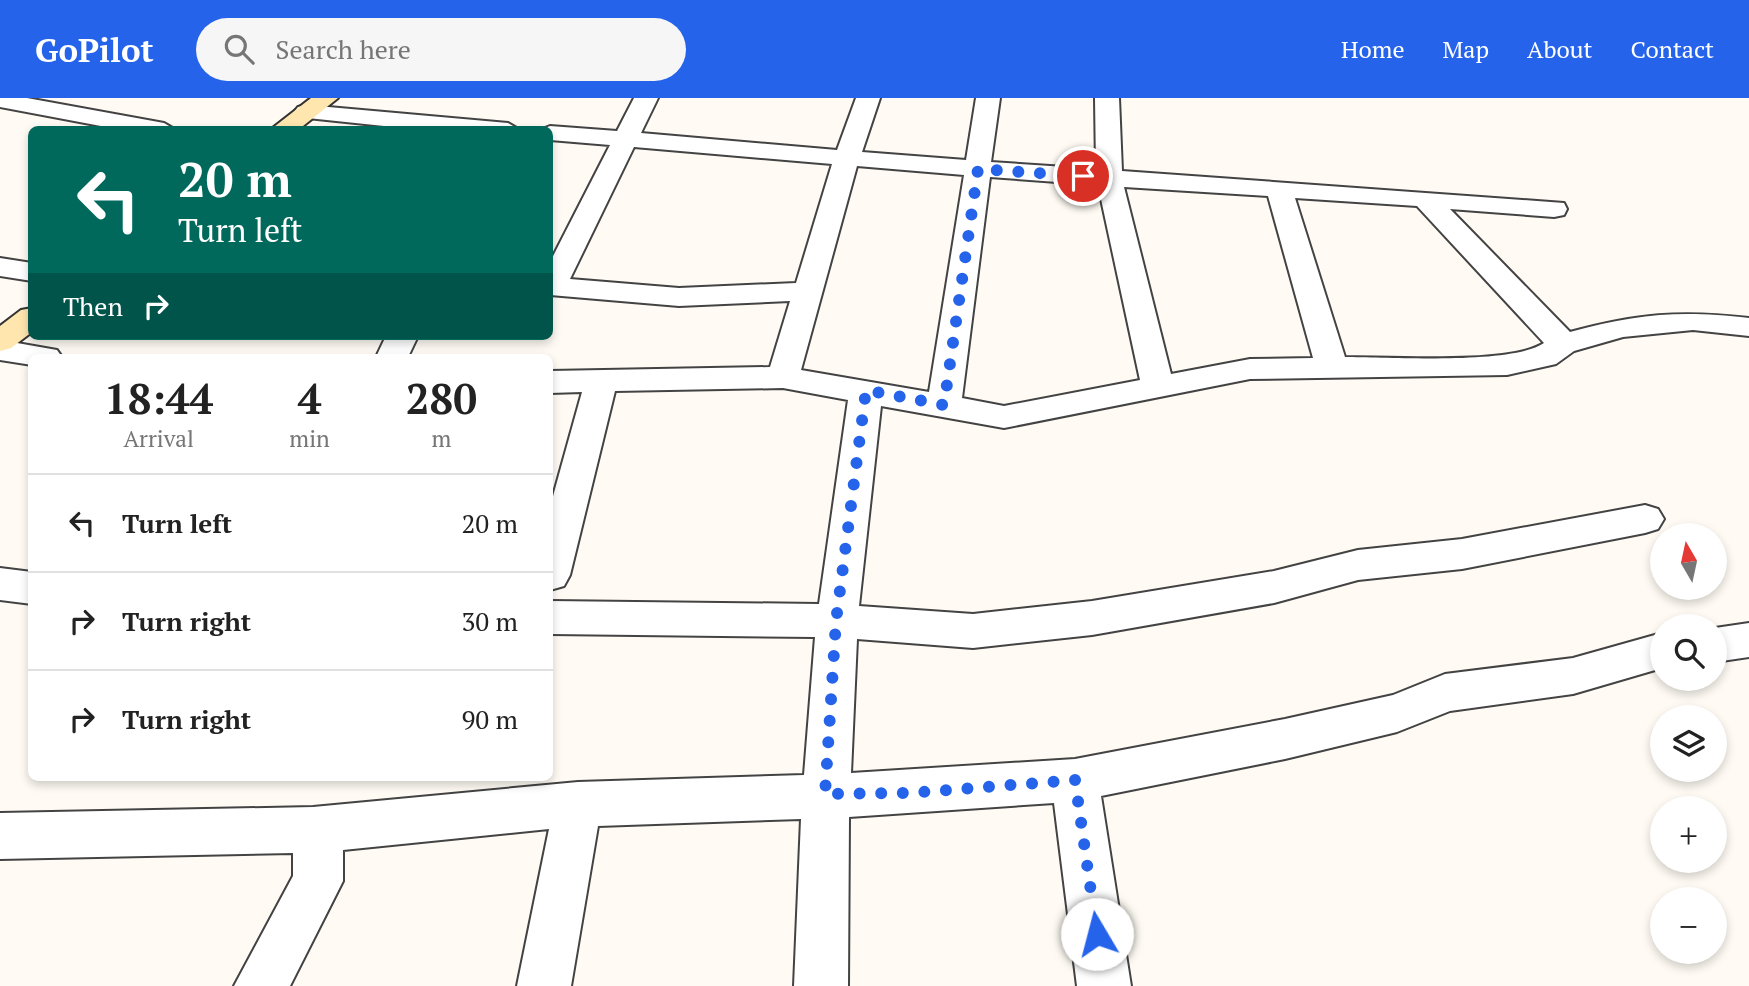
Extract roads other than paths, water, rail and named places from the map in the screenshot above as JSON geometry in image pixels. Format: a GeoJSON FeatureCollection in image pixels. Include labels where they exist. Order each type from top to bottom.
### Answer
{"type":"FeatureCollection","features":[{"type":"Feature","properties":{"kind":"main road"},"geometry":{"type":"LineString","coordinates":[[287,126],[326,98]]}},
{"type":"Feature","properties":{"kind":"main road"},"geometry":{"type":"LineString","coordinates":[[0,341],[28,320]]}},
{"type":"Feature","properties":{"kind":"street"},"geometry":{"type":"LineString","coordinates":[[553,282],[628,140],[646,98]]}},
{"type":"Feature","properties":{"kind":"street"},"geometry":{"type":"LineString","coordinates":[[783,377],[847,158],[868,98]]}},
{"type":"Feature","properties":{"kind":"street"},"geometry":{"type":"LineString","coordinates":[[944,405],[988,98]]}},
{"type":"Feature","properties":{"kind":"street"},"geometry":{"type":"LineString","coordinates":[[1107,98],[1109,178],[1158,387]]}},
{"type":"Feature","properties":{"kind":"street"},"geometry":{"type":"LineString","coordinates":[[0,100],[48,103],[146,126]]}},
{"type":"Feature","properties":{"kind":"street"},"geometry":{"type":"LineString","coordinates":[[10,122],[48,103]]}},
{"type":"Feature","properties":{"kind":"street"},"geometry":{"type":"LineString","coordinates":[[306,112],[463,126]]}},
{"type":"Feature","properties":{"kind":"street"},"geometry":{"type":"LineString","coordinates":[[553,133],[978,169],[1555,209]]}},
{"type":"Feature","properties":{"kind":"street"},"geometry":{"type":"LineString","coordinates":[[1279,190],[1332,369]]}},
{"type":"Feature","properties":{"kind":"street"},"geometry":{"type":"LineString","coordinates":[[1425,200],[1563,344]]}},
{"type":"Feature","properties":{"kind":"street"},"geometry":{"type":"LineString","coordinates":[[0,267],[28,271]]}},
{"type":"Feature","properties":{"kind":"street"},"geometry":{"type":"LineString","coordinates":[[553,286],[679,297],[808,291]]}},
{"type":"Feature","properties":{"kind":"street"},"geometry":{"type":"LineString","coordinates":[[553,382],[783,377],[944,405],[979,415],[1004,417],[1250,369],[1507,365],[1545,357],[1563,344],[1621,328],[1693,321],[1749,327]]}},
{"type":"Feature","properties":{"kind":"street"},"geometry":{"type":"LineString","coordinates":[[0,351],[28,355]]}},
{"type":"Feature","properties":{"kind":"street"},"geometry":{"type":"LineString","coordinates":[[553,564],[602,379]]}},
{"type":"Feature","properties":{"kind":"street"},"geometry":{"type":"LineString","coordinates":[[821,986],[825,794],[836,621],[866,390]]}},
{"type":"Feature","properties":{"kind":"street"},"geometry":{"type":"LineString","coordinates":[[553,618],[836,621],[974,631],[1092,618],[1274,587],[1358,565],[1462,554],[1645,519]]}},
{"type":"Feature","properties":{"kind":"street"},"geometry":{"type":"LineString","coordinates":[[0,584],[28,588]]}},
{"type":"Feature","properties":{"kind":"street"},"geometry":{"type":"LineString","coordinates":[[1727,643],[1749,639]]}},
{"type":"Feature","properties":{"kind":"street"},"geometry":{"type":"LineString","coordinates":[[0,836],[313,830],[578,804],[910,793],[1075,780],[1384,716],[1446,694],[1479,686],[1573,676],[1650,655]]}},
{"type":"Feature","properties":{"kind":"street"},"geometry":{"type":"LineString","coordinates":[[1075,780],[1104,986]]}},
{"type":"Feature","properties":{"kind":"street"},"geometry":{"type":"LineString","coordinates":[[544,986],[578,804]]}},
{"type":"Feature","properties":{"kind":"street"},"geometry":{"type":"LineString","coordinates":[[261,986],[318,881],[318,846],[313,830]]}}]}
